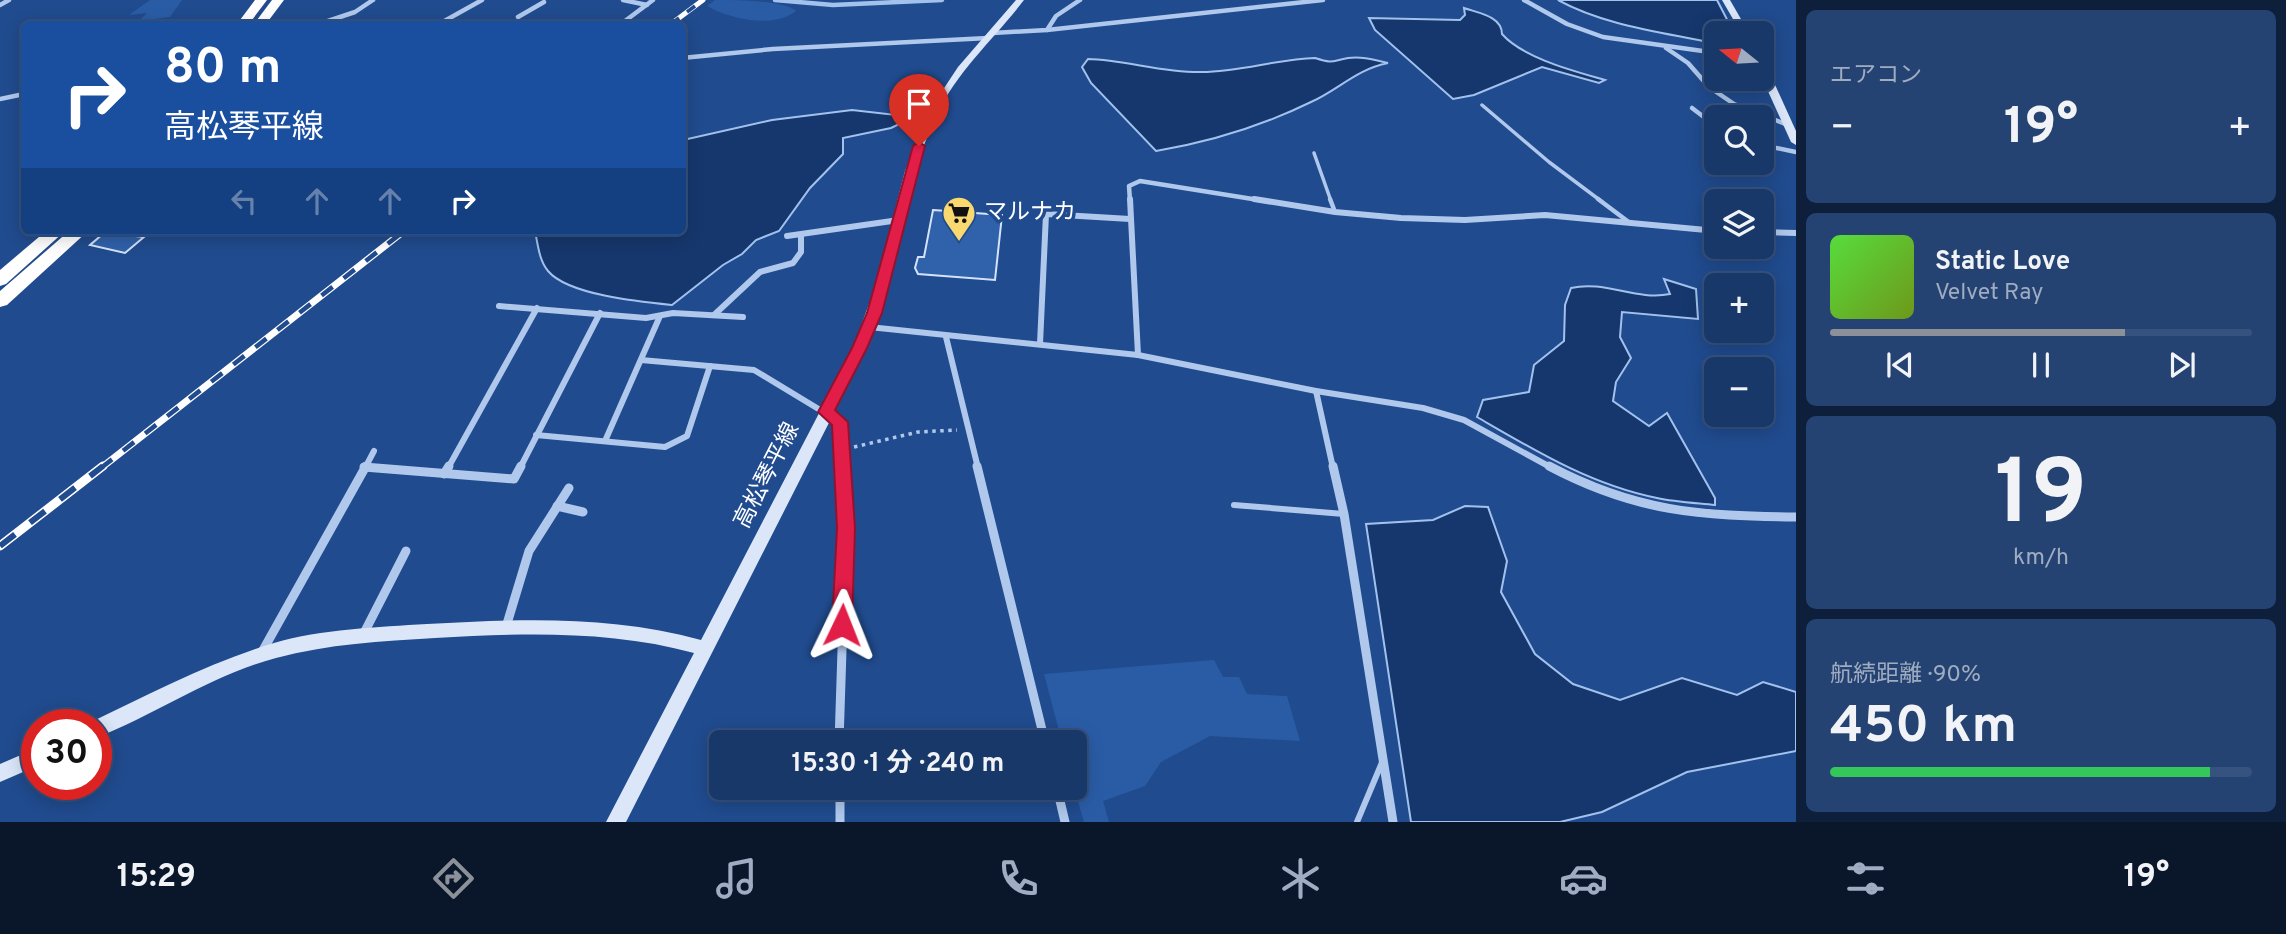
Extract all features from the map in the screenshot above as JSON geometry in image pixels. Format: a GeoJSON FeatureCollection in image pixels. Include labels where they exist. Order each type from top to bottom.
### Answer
{"type":"FeatureCollection","features":[{"type":"Feature","properties":{"kind":"highway"},"geometry":{"type":"LineString","coordinates":[[245,21],[260,1]]}},
{"type":"Feature","properties":{"kind":"highway"},"geometry":{"type":"LineString","coordinates":[[262,21],[278,1]]}},
{"type":"Feature","properties":{"kind":"highway"},"geometry":{"type":"LineString","coordinates":[[0,280],[51,235]]}},
{"type":"Feature","properties":{"kind":"highway"},"geometry":{"type":"LineString","coordinates":[[0,301],[74,235]]}},
{"type":"Feature","properties":{"kind":"main road","name":"高松琴平線"},"geometry":{"type":"LineString","coordinates":[[616,822],[707,649],[869,327],[919,146],[932,116],[945,90],[1020,0]]}},
{"type":"Feature","properties":{"kind":"main road"},"geometry":{"type":"LineString","coordinates":[[1726,0],[1738,21]]}},
{"type":"Feature","properties":{"kind":"main road"},"geometry":{"type":"LineString","coordinates":[[1773,91],[1796,142]]}},
{"type":"Feature","properties":{"kind":"main road"},"geometry":{"type":"LineString","coordinates":[[112,721],[209,674],[260,656],[286,648],[363,635],[505,627],[606,629],[667,638],[707,649]]}},
{"type":"Feature","properties":{"kind":"main road"},"geometry":{"type":"LineString","coordinates":[[0,773],[21,764]]}},
{"type":"Feature","properties":{"kind":"street"},"geometry":{"type":"LineString","coordinates":[[0,5],[9,0]]}},
{"type":"Feature","properties":{"kind":"street"},"geometry":{"type":"LineString","coordinates":[[328,21],[355,12],[373,0]]}},
{"type":"Feature","properties":{"kind":"street"},"geometry":{"type":"LineString","coordinates":[[444,21],[482,0]]}},
{"type":"Feature","properties":{"kind":"street"},"geometry":{"type":"LineString","coordinates":[[537,0],[546,1]]}},
{"type":"Feature","properties":{"kind":"street"},"geometry":{"type":"LineString","coordinates":[[623,0],[647,5]]}},
{"type":"Feature","properties":{"kind":"street"},"geometry":{"type":"LineString","coordinates":[[625,21],[653,0]]}},
{"type":"Feature","properties":{"kind":"street"},"geometry":{"type":"LineString","coordinates":[[1047,30],[1049,22],[1080,0]]}},
{"type":"Feature","properties":{"kind":"street"},"geometry":{"type":"LineString","coordinates":[[686,58],[786,48],[991,36],[1323,0]]}},
{"type":"Feature","properties":{"kind":"street"},"geometry":{"type":"LineString","coordinates":[[1524,0],[1566,24],[1594,34],[1666,48],[1704,52]]}},
{"type":"Feature","properties":{"kind":"street"},"geometry":{"type":"LineString","coordinates":[[518,16],[546,1]]}},
{"type":"Feature","properties":{"kind":"street"},"geometry":{"type":"LineString","coordinates":[[1666,48],[1688,63],[1709,87],[1734,104],[1788,125]]}},
{"type":"Feature","properties":{"kind":"street"},"geometry":{"type":"LineString","coordinates":[[0,99],[21,95]]}},
{"type":"Feature","properties":{"kind":"street"},"geometry":{"type":"LineString","coordinates":[[1692,108],[1704,117]]}},
{"type":"Feature","properties":{"kind":"street"},"geometry":{"type":"LineString","coordinates":[[1774,147],[1796,152]]}},
{"type":"Feature","properties":{"kind":"street"},"geometry":{"type":"LineString","coordinates":[[1138,355],[1129,186],[1140,181],[1335,212],[1401,218],[1465,220],[1545,215],[1704,230]]}},
{"type":"Feature","properties":{"kind":"street"},"geometry":{"type":"LineString","coordinates":[[1040,344],[1046,214],[1130,219]]}},
{"type":"Feature","properties":{"kind":"street"},"geometry":{"type":"LineString","coordinates":[[787,236],[899,220]]}},
{"type":"Feature","properties":{"kind":"street"},"geometry":{"type":"LineString","coordinates":[[1774,232],[1796,233]]}},
{"type":"Feature","properties":{"kind":"street"},"geometry":{"type":"LineString","coordinates":[[714,316],[760,272],[793,262],[801,252],[801,235]]}},
{"type":"Feature","properties":{"kind":"street"},"geometry":{"type":"LineString","coordinates":[[499,306],[646,318],[673,313],[743,317]]}},
{"type":"Feature","properties":{"kind":"street"},"geometry":{"type":"LineString","coordinates":[[444,474],[537,309]]}},
{"type":"Feature","properties":{"kind":"street"},"geometry":{"type":"LineString","coordinates":[[365,467],[514,480],[600,313]]}},
{"type":"Feature","properties":{"kind":"street"},"geometry":{"type":"LineString","coordinates":[[605,442],[660,316]]}},
{"type":"Feature","properties":{"kind":"street"},"geometry":{"type":"LineString","coordinates":[[869,327],[1138,355],[1316,391],[1423,408],[1464,420],[1585,485],[1651,507],[1720,516],[1796,517]]}},
{"type":"Feature","properties":{"kind":"street"},"geometry":{"type":"LineString","coordinates":[[946,337],[1042,730]]}},
{"type":"Feature","properties":{"kind":"street"},"geometry":{"type":"LineString","coordinates":[[641,360],[754,370],[840,422],[846,528],[839,730]]}},
{"type":"Feature","properties":{"kind":"street"},"geometry":{"type":"LineString","coordinates":[[536,435],[665,447],[687,436],[710,366]]}},
{"type":"Feature","properties":{"kind":"street"},"geometry":{"type":"LineString","coordinates":[[1316,391],[1344,514],[1393,822]]}},
{"type":"Feature","properties":{"kind":"street"},"geometry":{"type":"LineString","coordinates":[[260,656],[374,450]]}},
{"type":"Feature","properties":{"kind":"street"},"geometry":{"type":"LineString","coordinates":[[505,627],[529,551],[569,488]]}},
{"type":"Feature","properties":{"kind":"street"},"geometry":{"type":"LineString","coordinates":[[558,506],[583,512]]}},
{"type":"Feature","properties":{"kind":"street"},"geometry":{"type":"LineString","coordinates":[[363,635],[407,551]]}},
{"type":"Feature","properties":{"kind":"street"},"geometry":{"type":"LineString","coordinates":[[840,800],[840,822]]}},
{"type":"Feature","properties":{"kind":"street"},"geometry":{"type":"LineString","coordinates":[[1059,800],[1065,822]]}},
{"type":"Feature","properties":{"kind":"lane"},"geometry":{"type":"LineString","coordinates":[[1482,105],[1549,162],[1633,225]]}},
{"type":"Feature","properties":{"kind":"lane"},"geometry":{"type":"LineString","coordinates":[[1314,153],[1335,212]]}},
{"type":"Feature","properties":{"kind":"lane"},"geometry":{"type":"LineString","coordinates":[[1234,505],[1344,514]]}},
{"type":"Feature","properties":{"kind":"lane"},"geometry":{"type":"LineString","coordinates":[[1357,822],[1383,760]]}},
{"type":"Feature","properties":{"kind":"path"},"geometry":{"type":"LineString","coordinates":[[842,449],[918,432],[969,430]]}},
{"type":"Feature","properties":{"kind":"shaded area"},"geometry":{"type":"Polygon","coordinates":[[[150,0],[182,0],[170,17],[139,21],[147,13],[129,15],[150,0]]]}},
{"type":"Feature","properties":{"kind":"shaded area"},"geometry":{"type":"Polygon","coordinates":[[[715,0],[770,3],[796,11],[776,20],[752,20],[727,15],[707,6],[715,0]]]}},
{"type":"Feature","properties":{"kind":"shaded area"},"geometry":{"type":"Polygon","coordinates":[[[1558,0],[1717,0],[1728,21],[1704,21],[1704,41],[1610,21],[1558,0]]]}},
{"type":"Feature","properties":{"kind":"shaded area"},"geometry":{"type":"Polygon","coordinates":[[[1464,8],[1494,19],[1502,34],[1536,57],[1605,80],[1599,83],[1542,67],[1474,95],[1453,99],[1375,30],[1369,18],[1460,20],[1465,15],[1464,8]]]}},
{"type":"Feature","properties":{"kind":"shaded area"},"geometry":{"type":"Polygon","coordinates":[[[1315,58],[1335,61],[1358,58],[1388,63],[1367,70],[1321,97],[1274,119],[1216,138],[1156,151],[1091,83],[1082,67],[1088,59],[1173,71],[1202,72],[1315,58]]]}},
{"type":"Feature","properties":{"kind":"shaded area"},"geometry":{"type":"Polygon","coordinates":[[[852,110],[914,117],[891,128],[843,138],[843,154],[810,188],[779,231],[756,240],[742,254],[723,265],[672,305],[588,292],[571,286],[548,271],[539,252],[536,235],[686,235],[686,139],[772,120],[852,110]]]}},
{"type":"Feature","properties":{"kind":"shaded area"},"geometry":{"type":"Polygon","coordinates":[[[1664,279],[1696,289],[1698,319],[1622,312],[1620,337],[1631,358],[1616,382],[1613,401],[1649,426],[1667,413],[1715,498],[1715,505],[1664,499],[1609,484],[1564,465],[1477,417],[1483,400],[1529,392],[1534,365],[1564,341],[1565,305],[1571,288],[1584,286],[1645,295],[1670,294],[1664,279]]]}},
{"type":"Feature","properties":{"kind":"shaded area"},"geometry":{"type":"Polygon","coordinates":[[[1465,506],[1488,507],[1507,561],[1501,592],[1535,654],[1573,684],[1620,700],[1682,678],[1737,695],[1763,682],[1796,692],[1796,751],[1687,772],[1602,812],[1560,822],[1411,822],[1366,524],[1433,520],[1465,506]]]}},
{"type":"Feature","properties":{"kind":"shaded area"},"geometry":{"type":"Polygon","coordinates":[[[1214,660],[1223,677],[1239,677],[1247,694],[1287,696],[1300,741],[1210,736],[1161,762],[1145,786],[1103,801],[1109,822],[1084,822],[1078,800],[1087,800],[1087,730],[1059,730],[1044,674],[1214,660]]]}},
{"type":"Feature","properties":{"kind":"building"},"geometry":{"type":"Polygon","coordinates":[[[933,210],[1002,215],[995,280],[918,274],[915,268],[918,257],[924,257],[933,210]]]}},
{"type":"Feature","properties":{"kind":"building"},"geometry":{"type":"Polygon","coordinates":[[[102,235],[144,237],[125,253],[90,245],[102,235]]]}},
{"type":"Feature","properties":{"kind":"waterway"},"geometry":{"type":"LineString","coordinates":[[775,0],[833,5],[942,0]]}},
{"type":"Feature","properties":{"kind":"railway"},"geometry":{"type":"LineString","coordinates":[[675,21],[703,0]]}},
{"type":"Feature","properties":{"kind":"railway"},"geometry":{"type":"LineString","coordinates":[[101,468],[399,235]]}},
{"type":"Feature","properties":{"kind":"railway"},"geometry":{"type":"LineString","coordinates":[[0,546],[103,466]]}},
{"type":"Feature","properties":{"kind":"place","name":"マルナカ"},"geometry":{"type":"Point","coordinates":[959,243]}},
{"type":"Feature","properties":{"kind":"route"},"geometry":{"type":"LineString","coordinates":[[842,625],[846,528],[840,422],[826,412],[860,348],[874,313],[919,146]]}}]}
